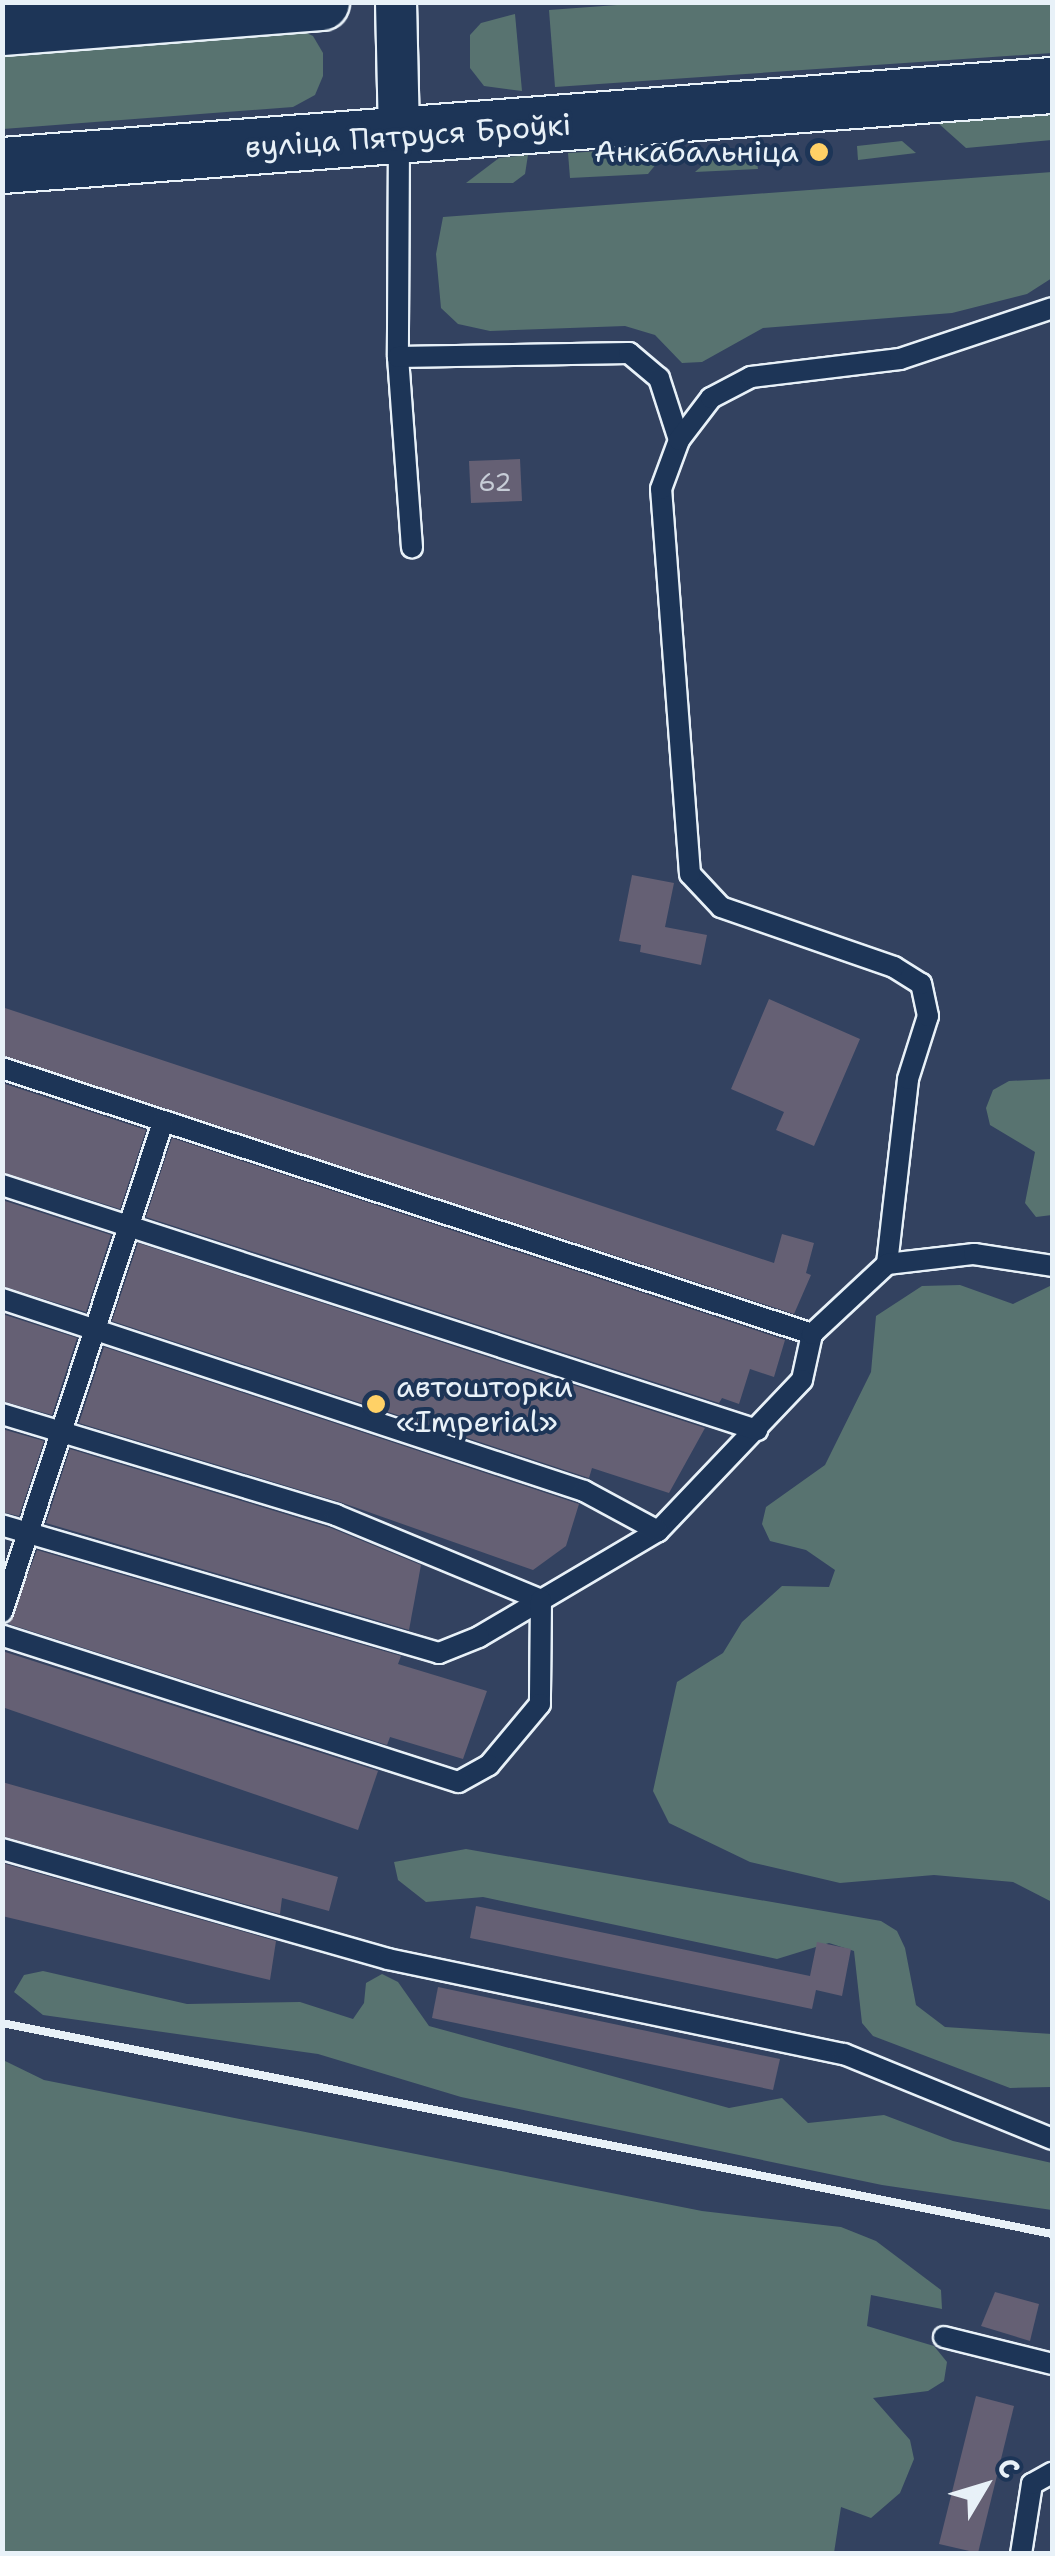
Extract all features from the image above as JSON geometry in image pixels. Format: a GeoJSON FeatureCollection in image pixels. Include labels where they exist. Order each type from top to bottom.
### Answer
{"type":"FeatureCollection","features":[{"type":"Feature","properties":{"kind":"main road"},"geometry":{"type":"LineString","coordinates":[[2,27],[322,2]]}},
{"type":"Feature","properties":{"kind":"main road","name":"вуліца Пятруся Броўкі"},"geometry":{"type":"LineString","coordinates":[[2,166],[1052,85]]}},
{"type":"Feature","properties":{"kind":"street"},"geometry":{"type":"LineString","coordinates":[[396,2],[399,137]]}},
{"type":"Feature","properties":{"kind":"lane"},"geometry":{"type":"LineString","coordinates":[[399,137],[398,357],[412,548]]}},
{"type":"Feature","properties":{"kind":"lane"},"geometry":{"type":"LineString","coordinates":[[888,1264],[908,1079],[928,1016],[922,984],[894,966],[722,907],[690,874],[661,488],[679,440],[712,398],[752,377],[900,358],[1052,308]]}},
{"type":"Feature","properties":{"kind":"lane"},"geometry":{"type":"LineString","coordinates":[[398,357],[629,353],[660,378],[679,440]]}},
{"type":"Feature","properties":{"kind":"lane"},"geometry":{"type":"LineString","coordinates":[[2,1068],[812,1334]]}},
{"type":"Feature","properties":{"kind":"lane"},"geometry":{"type":"LineString","coordinates":[[2,1612],[132,1228],[163,1122]]}},
{"type":"Feature","properties":{"kind":"lane"},"geometry":{"type":"LineString","coordinates":[[2,1185],[757,1430]]}},
{"type":"Feature","properties":{"kind":"lane"},"geometry":{"type":"LineString","coordinates":[[2,1525],[440,1654],[658,1531],[802,1380],[812,1334],[888,1264],[974,1254],[1052,1266]]}},
{"type":"Feature","properties":{"kind":"lane"},"geometry":{"type":"LineString","coordinates":[[2,1298],[584,1491],[658,1531]]}},
{"type":"Feature","properties":{"kind":"lane"},"geometry":{"type":"LineString","coordinates":[[2,1414],[336,1515],[541,1600]]}},
{"type":"Feature","properties":{"kind":"lane"},"geometry":{"type":"LineString","coordinates":[[2,1636],[458,1782],[489,1766],[540,1704],[541,1600]]}},
{"type":"Feature","properties":{"kind":"lane"},"geometry":{"type":"LineString","coordinates":[[2,1848],[388,1959],[844,2054],[1050,2136]]}},
{"type":"Feature","properties":{"kind":"lane"},"geometry":{"type":"LineString","coordinates":[[944,2336],[1052,2364]]}},
{"type":"Feature","properties":{"kind":"lane"},"geometry":{"type":"LineString","coordinates":[[1021,2554],[1032,2484],[1052,2473]]}},
{"type":"Feature","properties":{"kind":"green space"},"geometry":{"type":"Polygon","coordinates":[[[644,3],[1052,3],[1052,53],[555,87],[549,10],[644,3]]]}},
{"type":"Feature","properties":{"kind":"green space"},"geometry":{"type":"Polygon","coordinates":[[[515,14],[522,91],[484,86],[470,68],[470,35],[481,23],[515,14]]]}},
{"type":"Feature","properties":{"kind":"green space"},"geometry":{"type":"Polygon","coordinates":[[[294,27],[313,36],[323,53],[323,76],[315,95],[293,107],[3,129],[3,49],[294,27]]]}},
{"type":"Feature","properties":{"kind":"green space"},"geometry":{"type":"Polygon","coordinates":[[[1052,103],[1052,140],[966,148],[938,123],[1052,103]]]}},
{"type":"Feature","properties":{"kind":"green space"},"geometry":{"type":"Polygon","coordinates":[[[902,141],[916,153],[858,160],[857,146],[902,141]]]}},
{"type":"Feature","properties":{"kind":"green space"},"geometry":{"type":"Polygon","coordinates":[[[670,147],[648,174],[570,178],[568,153],[670,147]]]}},
{"type":"Feature","properties":{"kind":"green space"},"geometry":{"type":"Polygon","coordinates":[[[528,155],[525,174],[513,183],[466,183],[499,158],[528,155]]]}},
{"type":"Feature","properties":{"kind":"green space"},"geometry":{"type":"Polygon","coordinates":[[[712,157],[756,157],[758,169],[695,172],[712,157]]]}},
{"type":"Feature","properties":{"kind":"green space"},"geometry":{"type":"Polygon","coordinates":[[[1052,172],[1052,278],[1027,294],[952,313],[763,328],[702,362],[682,363],[655,335],[625,326],[490,331],[458,324],[441,308],[436,254],[443,217],[1052,172]]]}},
{"type":"Feature","properties":{"kind":"green space"},"geometry":{"type":"Polygon","coordinates":[[[1052,1079],[1052,1215],[1036,1217],[1025,1203],[1035,1152],[990,1125],[986,1108],[993,1090],[1009,1081],[1052,1079]]]}},
{"type":"Feature","properties":{"kind":"green space"},"geometry":{"type":"Polygon","coordinates":[[[960,1285],[1013,1304],[1052,1285],[1052,1902],[1013,1882],[934,1875],[840,1883],[750,1862],[669,1823],[653,1791],[677,1682],[723,1653],[742,1622],[782,1586],[829,1587],[835,1570],[806,1550],[770,1541],[762,1524],[766,1507],[825,1465],[871,1372],[876,1316],[922,1286],[960,1285]]]}},
{"type":"Feature","properties":{"kind":"green space"},"geometry":{"type":"Polygon","coordinates":[[[466,1849],[881,1921],[897,1931],[905,1948],[916,2005],[945,2027],[1052,2034],[1052,2087],[1010,2088],[873,2036],[862,2023],[854,1951],[829,1943],[777,1959],[483,1897],[426,1902],[398,1880],[394,1862],[466,1849]]]}},
{"type":"Feature","properties":{"kind":"green space"},"geometry":{"type":"Polygon","coordinates":[[[43,1971],[187,2004],[300,2002],[353,2019],[364,2003],[366,1983],[382,1974],[398,1982],[429,2026],[729,2108],[782,2098],[808,2123],[884,2115],[953,2141],[1052,2163],[1052,2210],[882,2185],[461,2097],[318,2054],[43,2015],[14,1992],[24,1975],[43,1971]]]}},
{"type":"Feature","properties":{"kind":"green space"},"geometry":{"type":"Polygon","coordinates":[[[3,2060],[44,2080],[702,2211],[841,2227],[876,2241],[941,2290],[942,2309],[871,2295],[867,2326],[934,2346],[947,2362],[944,2381],[928,2391],[873,2398],[910,2440],[914,2459],[900,2493],[871,2518],[841,2507],[834,2553],[3,2553],[3,2060]]]}},
{"type":"Feature","properties":{"kind":"building"},"geometry":{"type":"Polygon","coordinates":[[[520,459],[522,501],[471,503],[469,461],[520,459]]]}},
{"type":"Feature","properties":{"kind":"building"},"geometry":{"type":"Polygon","coordinates":[[[632,875],[674,883],[665,927],[707,935],[701,965],[640,952],[641,945],[619,941],[632,875]]]}},
{"type":"Feature","properties":{"kind":"building"},"geometry":{"type":"Polygon","coordinates":[[[769,999],[860,1039],[814,1146],[776,1130],[784,1112],[731,1089],[769,999]]]}},
{"type":"Feature","properties":{"kind":"building"},"geometry":{"type":"Polygon","coordinates":[[[2,1007],[774,1263],[782,1234],[814,1243],[806,1273],[811,1275],[794,1314],[2,1055],[2,1007]]]}},
{"type":"Feature","properties":{"kind":"building"},"geometry":{"type":"Polygon","coordinates":[[[2,1083],[146,1130],[120,1209],[2,1172],[2,1083]]]}},
{"type":"Feature","properties":{"kind":"building"},"geometry":{"type":"Polygon","coordinates":[[[172,1138],[785,1340],[774,1377],[750,1369],[739,1404],[722,1398],[719,1403],[146,1217],[172,1138]]]}},
{"type":"Feature","properties":{"kind":"building"},"geometry":{"type":"Polygon","coordinates":[[[2,1200],[111,1235],[86,1312],[2,1286],[2,1200]]]}},
{"type":"Feature","properties":{"kind":"building"},"geometry":{"type":"Polygon","coordinates":[[[138,1243],[705,1428],[669,1493],[592,1468],[589,1478],[112,1321],[138,1243]]]}},
{"type":"Feature","properties":{"kind":"building"},"geometry":{"type":"Polygon","coordinates":[[[2,1314],[77,1338],[52,1415],[2,1401],[2,1314]]]}},
{"type":"Feature","properties":{"kind":"building"},"geometry":{"type":"Polygon","coordinates":[[[104,1347],[579,1504],[566,1546],[533,1570],[340,1502],[79,1423],[104,1347]]]}},
{"type":"Feature","properties":{"kind":"building"},"geometry":{"type":"Polygon","coordinates":[[[2,1429],[44,1441],[19,1516],[2,1512],[2,1429]]]}},
{"type":"Feature","properties":{"kind":"building"},"geometry":{"type":"Polygon","coordinates":[[[70,1449],[331,1528],[421,1565],[409,1630],[46,1523],[70,1449]]]}},
{"type":"Feature","properties":{"kind":"building"},"geometry":{"type":"Polygon","coordinates":[[[37,1550],[401,1656],[398,1664],[487,1691],[463,1759],[390,1737],[387,1745],[9,1624],[37,1550]]]}},
{"type":"Feature","properties":{"kind":"building"},"geometry":{"type":"Polygon","coordinates":[[[2,1651],[378,1771],[358,1830],[2,1707],[2,1651]]]}},
{"type":"Feature","properties":{"kind":"building"},"geometry":{"type":"Polygon","coordinates":[[[2,1782],[338,1877],[329,1911],[282,1898],[280,1914],[2,1836],[2,1782]]]}},
{"type":"Feature","properties":{"kind":"building"},"geometry":{"type":"Polygon","coordinates":[[[2,1863],[276,1941],[270,1980],[2,1916],[2,1863]]]}},
{"type":"Feature","properties":{"kind":"building"},"geometry":{"type":"Polygon","coordinates":[[[476,1906],[810,1976],[817,1942],[851,1949],[842,1996],[816,1990],[812,2009],[470,1938],[476,1906]]]}},
{"type":"Feature","properties":{"kind":"building"},"geometry":{"type":"Polygon","coordinates":[[[438,1987],[780,2059],[773,2090],[432,2018],[438,1987]]]}},
{"type":"Feature","properties":{"kind":"building"},"geometry":{"type":"Polygon","coordinates":[[[995,2292],[1039,2304],[1030,2341],[981,2326],[995,2292]]]}},
{"type":"Feature","properties":{"kind":"building"},"geometry":{"type":"Polygon","coordinates":[[[976,2396],[1014,2406],[978,2553],[939,2544],[976,2396]]]}},
{"type":"Feature","properties":{"kind":"railway"},"geometry":{"type":"LineString","coordinates":[[2,2023],[1052,2234]]}},
{"type":"Feature","properties":{"kind":"place","name":"Анкабальніца"},"geometry":{"type":"Point","coordinates":[819,152]}},
{"type":"Feature","properties":{"kind":"place","name":"автошторки «Imperial»"},"geometry":{"type":"Point","coordinates":[376,1404]}}]}
